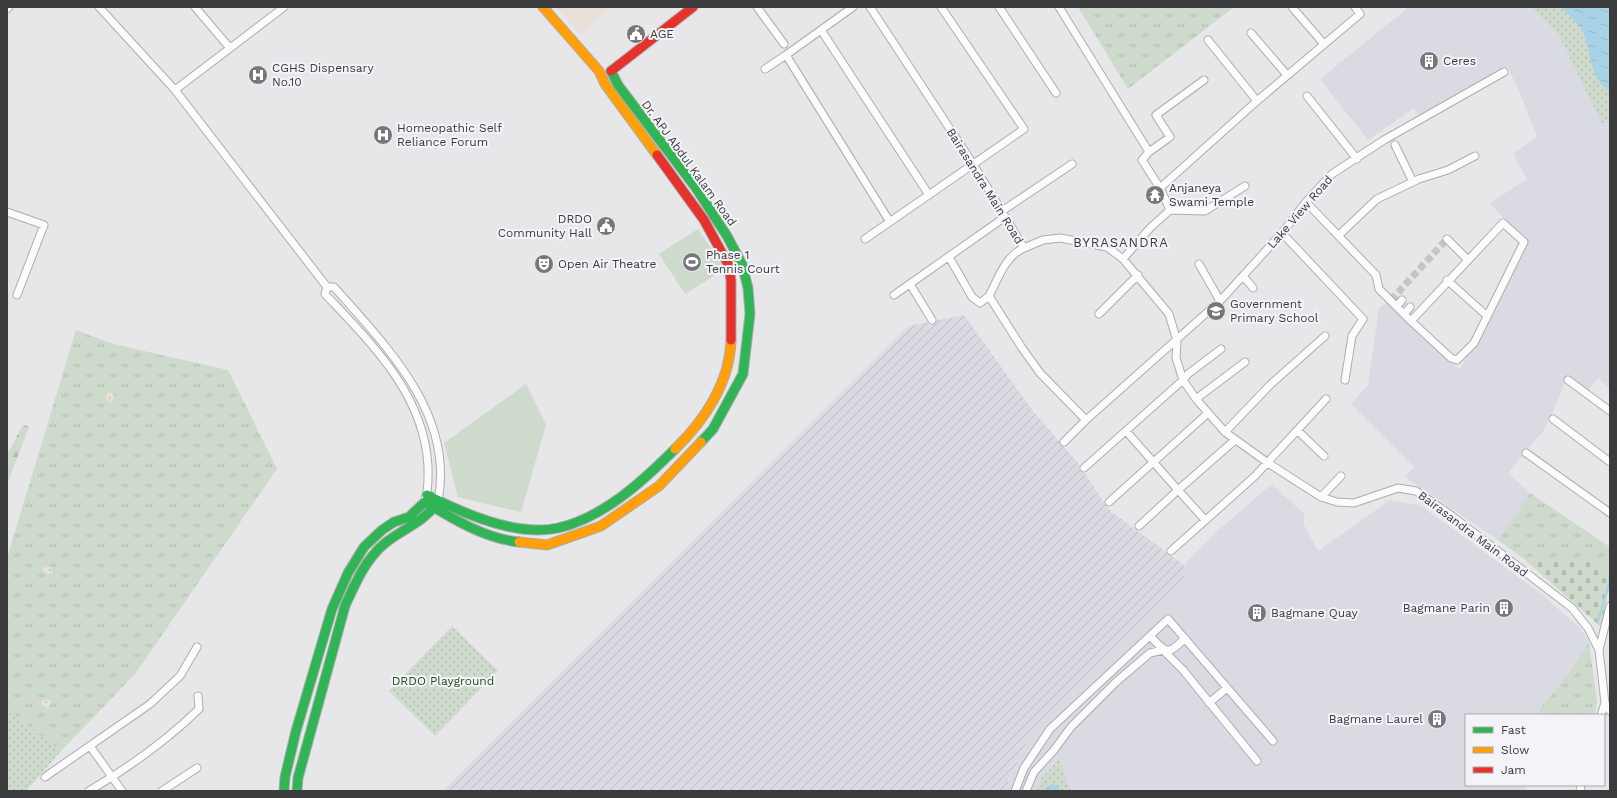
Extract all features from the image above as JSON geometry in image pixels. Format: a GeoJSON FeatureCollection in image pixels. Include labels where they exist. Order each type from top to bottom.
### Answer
{"type":"FeatureCollection","features":[{"type":"Feature","properties":{"kind":"street"},"geometry":{"type":"LineString","coordinates":[[99,7],[175,90],[327,287]]}},
{"type":"Feature","properties":{"kind":"street"},"geometry":{"type":"LineString","coordinates":[[195,7],[229,47]]}},
{"type":"Feature","properties":{"kind":"street"},"geometry":{"type":"LineString","coordinates":[[175,90],[229,47],[284,7]]}},
{"type":"Feature","properties":{"kind":"street"},"geometry":{"type":"LineString","coordinates":[[436,505],[496,523],[519,528],[557,528],[600,510],[646,478],[702,416],[715,398],[725,378],[730,356],[731,274],[718,243],[686,195],[605,84],[599,71],[543,7]]}},
{"type":"Feature","properties":{"kind":"street"},"geometry":{"type":"LineString","coordinates":[[599,71],[611,71],[693,7]]}},
{"type":"Feature","properties":{"kind":"street"},"geometry":{"type":"LineString","coordinates":[[757,7],[784,44]]}},
{"type":"Feature","properties":{"kind":"street"},"geometry":{"type":"LineString","coordinates":[[765,69],[853,7]]}},
{"type":"Feature","properties":{"kind":"street","name":"Bairasandra Main Road"},"geometry":{"type":"LineString","coordinates":[[870,7],[973,164],[1024,248],[1044,240],[1060,238],[1107,248],[1124,260],[1138,275],[1168,314],[1177,341],[1176,358],[1183,380],[1196,399],[1207,414],[1225,432],[1268,463],[1321,497],[1337,502],[1354,503],[1398,488],[1416,491],[1452,516],[1572,608],[1588,628],[1599,650],[1605,703],[1610,711]]}},
{"type":"Feature","properties":{"kind":"street"},"geometry":{"type":"LineString","coordinates":[[865,239],[1024,129],[941,7]]}},
{"type":"Feature","properties":{"kind":"street"},"geometry":{"type":"LineString","coordinates":[[999,7],[1056,93]]}},
{"type":"Feature","properties":{"kind":"street"},"geometry":{"type":"LineString","coordinates":[[1059,7],[1149,152]]}},
{"type":"Feature","properties":{"kind":"street"},"geometry":{"type":"LineString","coordinates":[[1292,7],[1324,44]]}},
{"type":"Feature","properties":{"kind":"street"},"geometry":{"type":"LineString","coordinates":[[1160,188],[1257,101],[1360,14],[1355,7]]}},
{"type":"Feature","properties":{"kind":"street"},"geometry":{"type":"LineString","coordinates":[[821,30],[928,195]]}},
{"type":"Feature","properties":{"kind":"street"},"geometry":{"type":"LineString","coordinates":[[1251,33],[1287,75]]}},
{"type":"Feature","properties":{"kind":"street"},"geometry":{"type":"LineString","coordinates":[[1208,40],[1257,101]]}},
{"type":"Feature","properties":{"kind":"street"},"geometry":{"type":"LineString","coordinates":[[786,55],[890,222]]}},
{"type":"Feature","properties":{"kind":"street","name":"Dr. APJ Abdul Kalam Road"},"geometry":{"type":"LineString","coordinates":[[426,498],[453,519],[509,541],[547,545],[601,526],[628,509],[659,486],[713,430],[743,374],[750,314],[748,288],[742,264],[727,236],[696,188],[618,85],[611,71]]}},
{"type":"Feature","properties":{"kind":"street","name":"Lake View Road"},"geometry":{"type":"LineString","coordinates":[[1064,442],[1086,420],[1177,341],[1244,277],[1282,233],[1306,202],[1332,174],[1384,140],[1504,72]]}},
{"type":"Feature","properties":{"kind":"street"},"geometry":{"type":"LineString","coordinates":[[1170,210],[1160,188],[1142,160],[1149,152],[1170,138],[1156,114],[1204,80]]}},
{"type":"Feature","properties":{"kind":"street"},"geometry":{"type":"LineString","coordinates":[[1307,96],[1357,159]]}},
{"type":"Feature","properties":{"kind":"street"},"geometry":{"type":"LineString","coordinates":[[1396,145],[1413,182]]}},
{"type":"Feature","properties":{"kind":"street"},"geometry":{"type":"LineString","coordinates":[[1339,235],[1377,200],[1413,182],[1448,170],[1475,156]]}},
{"type":"Feature","properties":{"kind":"street"},"geometry":{"type":"LineString","coordinates":[[894,295],[949,257],[1072,164]]}},
{"type":"Feature","properties":{"kind":"street"},"geometry":{"type":"LineString","coordinates":[[1124,260],[1150,228],[1170,210],[1205,211],[1245,186]]}},
{"type":"Feature","properties":{"kind":"street"},"geometry":{"type":"LineString","coordinates":[[686,195],[696,188]]}},
{"type":"Feature","properties":{"kind":"street"},"geometry":{"type":"LineString","coordinates":[[1306,202],[1376,275],[1379,289],[1404,314],[1451,358],[1457,360],[1474,343],[1486,315],[1524,242],[1503,223],[1447,280],[1404,314]]}},
{"type":"Feature","properties":{"kind":"street"},"geometry":{"type":"LineString","coordinates":[[7,212],[44,225],[17,295]]}},
{"type":"Feature","properties":{"kind":"street"},"geometry":{"type":"LineString","coordinates":[[1282,233],[1362,319],[1352,336],[1345,380]]}},
{"type":"Feature","properties":{"kind":"street"},"geometry":{"type":"LineString","coordinates":[[1447,239],[1467,259]]}},
{"type":"Feature","properties":{"kind":"street"},"geometry":{"type":"LineString","coordinates":[[949,257],[972,297],[980,303],[990,296],[1006,264],[1018,251],[1024,248]]}},
{"type":"Feature","properties":{"kind":"street"},"geometry":{"type":"LineString","coordinates":[[1199,264],[1220,301]]}},
{"type":"Feature","properties":{"kind":"street"},"geometry":{"type":"LineString","coordinates":[[1099,314],[1138,275]]}},
{"type":"Feature","properties":{"kind":"street"},"geometry":{"type":"LineString","coordinates":[[1244,277],[1253,288]]}},
{"type":"Feature","properties":{"kind":"street"},"geometry":{"type":"LineString","coordinates":[[1447,280],[1486,315]]}},
{"type":"Feature","properties":{"kind":"street"},"geometry":{"type":"LineString","coordinates":[[910,284],[932,320]]}},
{"type":"Feature","properties":{"kind":"street"},"geometry":{"type":"LineString","coordinates":[[297,791],[298,778],[345,606],[357,579],[375,555],[391,538],[416,526],[427,517],[436,505],[440,491],[440,466],[436,437],[429,416],[403,369],[381,339],[334,287],[327,287]]}},
{"type":"Feature","properties":{"kind":"street"},"geometry":{"type":"LineString","coordinates":[[284,791],[285,777],[296,731],[322,642],[332,609],[348,573],[364,548],[382,530],[394,522],[409,517],[426,498],[428,481],[425,441],[418,416],[404,388],[389,365],[325,294],[327,287]]}},
{"type":"Feature","properties":{"kind":"street"},"geometry":{"type":"LineString","coordinates":[[990,296],[1022,348],[1040,372],[1086,420]]}},
{"type":"Feature","properties":{"kind":"street"},"geometry":{"type":"LineString","coordinates":[[1404,314],[1406,304]]}},
{"type":"Feature","properties":{"kind":"street"},"geometry":{"type":"LineString","coordinates":[[351,322],[358,314]]}},
{"type":"Feature","properties":{"kind":"street"},"geometry":{"type":"LineString","coordinates":[[1225,432],[1270,385],[1325,336]]}},
{"type":"Feature","properties":{"kind":"street"},"geometry":{"type":"LineString","coordinates":[[1084,468],[1188,374],[1221,349]]}},
{"type":"Feature","properties":{"kind":"street"},"geometry":{"type":"LineString","coordinates":[[1196,399],[1245,362]]}},
{"type":"Feature","properties":{"kind":"street"},"geometry":{"type":"LineString","coordinates":[[1568,380],[1610,411]]}},
{"type":"Feature","properties":{"kind":"street"},"geometry":{"type":"LineString","coordinates":[[1170,551],[1268,463],[1326,399]]}},
{"type":"Feature","properties":{"kind":"street"},"geometry":{"type":"LineString","coordinates":[[1109,502],[1207,414]]}},
{"type":"Feature","properties":{"kind":"street"},"geometry":{"type":"LineString","coordinates":[[1553,419],[1610,462]]}},
{"type":"Feature","properties":{"kind":"street"},"geometry":{"type":"LineString","coordinates":[[1126,431],[1205,520]]}},
{"type":"Feature","properties":{"kind":"street"},"geometry":{"type":"LineString","coordinates":[[1298,431],[1324,456]]}},
{"type":"Feature","properties":{"kind":"street"},"geometry":{"type":"LineString","coordinates":[[1139,526],[1235,440]]}},
{"type":"Feature","properties":{"kind":"street"},"geometry":{"type":"LineString","coordinates":[[1526,453],[1610,513]]}},
{"type":"Feature","properties":{"kind":"street"},"geometry":{"type":"LineString","coordinates":[[1321,497],[1341,476]]}},
{"type":"Feature","properties":{"kind":"street"},"geometry":{"type":"LineString","coordinates":[[1599,650],[1610,606]]}},
{"type":"Feature","properties":{"kind":"street"},"geometry":{"type":"LineString","coordinates":[[1015,791],[1024,768],[1050,729],[1168,619],[1273,741]]}},
{"type":"Feature","properties":{"kind":"street"},"geometry":{"type":"LineString","coordinates":[[1150,636],[1209,703],[1257,761]]}},
{"type":"Feature","properties":{"kind":"street"},"geometry":{"type":"LineString","coordinates":[[1026,791],[1034,772],[1054,750],[1071,727],[1116,682],[1150,653],[1163,650],[1169,651],[1175,648],[1185,638]]}},
{"type":"Feature","properties":{"kind":"street"},"geometry":{"type":"LineString","coordinates":[[45,777],[150,704],[180,676],[197,648]]}},
{"type":"Feature","properties":{"kind":"street"},"geometry":{"type":"LineString","coordinates":[[1209,703],[1227,688]]}},
{"type":"Feature","properties":{"kind":"street"},"geometry":{"type":"LineString","coordinates":[[89,791],[112,777],[174,733],[199,709],[198,696]]}},
{"type":"Feature","properties":{"kind":"street"},"geometry":{"type":"LineString","coordinates":[[1601,714],[1605,703]]}},
{"type":"Feature","properties":{"kind":"street"},"geometry":{"type":"LineString","coordinates":[[90,746],[122,791]]}},
{"type":"Feature","properties":{"kind":"street"},"geometry":{"type":"LineString","coordinates":[[162,791],[197,768]]}},
{"type":"Feature","properties":{"kind":"shaded area"},"geometry":{"type":"Polygon","coordinates":[[[556,7],[610,7],[580,34],[556,7]]]}},
{"type":"Feature","properties":{"kind":"shaded area"},"geometry":{"type":"Polygon","coordinates":[[[1409,7],[1531,7],[1559,35],[1602,124],[1610,118],[1610,389],[1598,378],[1587,392],[1567,376],[1553,412],[1543,431],[1508,473],[1530,493],[1498,540],[1405,477],[1414,467],[1351,404],[1368,385],[1379,308],[1387,302],[1460,370],[1525,242],[1490,203],[1527,179],[1513,154],[1537,137],[1519,91],[1508,68],[1419,117],[1414,108],[1368,140],[1320,79],[1409,7]]]}},
{"type":"Feature","properties":{"kind":"shaded area"},"geometry":{"type":"Polygon","coordinates":[[[964,315],[1033,411],[1077,462],[1109,510],[1184,565],[1185,580],[1031,734],[1004,791],[443,791],[909,326],[964,315]]]}},
{"type":"Feature","properties":{"kind":"shaded area"},"geometry":{"type":"Polygon","coordinates":[[[1272,484],[1304,514],[1304,525],[1318,551],[1390,500],[1421,506],[1540,593],[1579,627],[1589,642],[1567,676],[1536,714],[1465,714],[1465,786],[1526,786],[1524,791],[1071,791],[1059,759],[1041,779],[1036,791],[1004,791],[1031,734],[1185,580],[1184,565],[1216,532],[1272,484]]]}},
{"type":"Feature","properties":{"kind":"green space"},"geometry":{"type":"Polygon","coordinates":[[[1078,7],[1234,7],[1128,89],[1078,7]]]}},
{"type":"Feature","properties":{"kind":"green space"},"geometry":{"type":"Polygon","coordinates":[[[1531,7],[1610,7],[1610,118],[1602,124],[1559,35],[1531,7]]]}},
{"type":"Feature","properties":{"kind":"green space","name":"Phase 1 Tennis Court"},"geometry":{"type":"Polygon","coordinates":[[[698,229],[725,269],[685,294],[659,254],[698,229]]]}},
{"type":"Feature","properties":{"kind":"green space"},"geometry":{"type":"Polygon","coordinates":[[[76,330],[113,344],[228,370],[277,469],[135,674],[61,751],[7,710],[7,558],[76,330]]]}},
{"type":"Feature","properties":{"kind":"green space"},"geometry":{"type":"Polygon","coordinates":[[[526,384],[546,425],[521,512],[458,497],[444,443],[526,384]]]}},
{"type":"Feature","properties":{"kind":"green space"},"geometry":{"type":"Polygon","coordinates":[[[25,425],[29,427],[7,484],[7,455],[22,426],[25,425]]]}},
{"type":"Feature","properties":{"kind":"green space"},"geometry":{"type":"Polygon","coordinates":[[[1530,493],[1610,547],[1610,572],[1593,562],[1524,559],[1498,540],[1530,493]]]}},
{"type":"Feature","properties":{"kind":"green space"},"geometry":{"type":"Polygon","coordinates":[[[1524,559],[1593,562],[1610,572],[1610,583],[1601,627],[1524,559]]]}},
{"type":"Feature","properties":{"kind":"green space","name":"DRDO Playground"},"geometry":{"type":"Polygon","coordinates":[[[452,626],[498,671],[435,736],[389,691],[452,626]]]}},
{"type":"Feature","properties":{"kind":"green space"},"geometry":{"type":"Polygon","coordinates":[[[1589,642],[1597,701],[1595,714],[1536,714],[1567,676],[1589,642]]]}},
{"type":"Feature","properties":{"kind":"green space"},"geometry":{"type":"Polygon","coordinates":[[[7,710],[61,751],[26,791],[7,791],[7,710]]]}},
{"type":"Feature","properties":{"kind":"green space"},"geometry":{"type":"Polygon","coordinates":[[[1059,759],[1071,791],[1036,791],[1041,779],[1059,759]]]}},
{"type":"Feature","properties":{"kind":"sand"},"geometry":{"type":"Polygon","coordinates":[[[110,392],[115,397],[110,402],[105,397],[110,392]]]}},
{"type":"Feature","properties":{"kind":"sand"},"geometry":{"type":"Polygon","coordinates":[[[44,567],[51,567],[53,572],[47,575],[43,571],[44,567]]]}},
{"type":"Feature","properties":{"kind":"sand"},"geometry":{"type":"Polygon","coordinates":[[[43,699],[52,701],[48,709],[41,704],[43,699]]]}},
{"type":"Feature","properties":{"kind":"water"},"geometry":{"type":"Polygon","coordinates":[[[1561,7],[1610,7],[1610,91],[1603,86],[1594,71],[1587,43],[1580,27],[1561,7]]]}},
{"type":"Feature","properties":{"kind":"water"},"geometry":{"type":"Polygon","coordinates":[[[1052,784],[1058,786],[1060,791],[1043,791],[1052,784]]]}},
{"type":"Feature","properties":{"kind":"waterway"},"geometry":{"type":"LineString","coordinates":[[1598,621],[1610,581]]}},
{"type":"Feature","properties":{"kind":"tunnel"},"geometry":{"type":"LineString","coordinates":[[1391,300],[1447,239]]}},
{"type":"Feature","properties":{"kind":"traffic: fast"},"geometry":{"type":"LineString","coordinates":[[611,71],[618,85],[696,188],[727,236],[742,264],[748,288],[750,314],[743,374],[713,429],[701,442]]}},
{"type":"Feature","properties":{"kind":"traffic: fast"},"geometry":{"type":"LineString","coordinates":[[427,495],[473,516],[491,522],[526,529],[542,530],[558,528],[591,516],[621,497],[650,473],[675,449]]}},
{"type":"Feature","properties":{"kind":"traffic: fast"},"geometry":{"type":"LineString","coordinates":[[284,791],[285,777],[296,731],[332,609],[348,573],[364,547],[382,530],[394,522],[409,517],[425,502],[482,533],[519,542]]}},
{"type":"Feature","properties":{"kind":"traffic: fast"},"geometry":{"type":"LineString","coordinates":[[297,791],[298,778],[345,606],[353,589],[361,573],[377,550],[425,516],[437,503]]}},
{"type":"Feature","properties":{"kind":"traffic: slow"},"geometry":{"type":"LineString","coordinates":[[543,7],[599,71],[605,84],[657,155]]}},
{"type":"Feature","properties":{"kind":"traffic: slow"},"geometry":{"type":"LineString","coordinates":[[675,449],[696,426],[714,399],[726,371],[730,356],[731,340]]}},
{"type":"Feature","properties":{"kind":"traffic: slow"},"geometry":{"type":"LineString","coordinates":[[519,542],[547,545],[601,526],[659,486],[701,442]]}},
{"type":"Feature","properties":{"kind":"traffic: jam"},"geometry":{"type":"LineString","coordinates":[[611,71],[693,7]]}},
{"type":"Feature","properties":{"kind":"traffic: jam"},"geometry":{"type":"LineString","coordinates":[[657,155],[704,220],[728,264],[731,280],[731,340]]}},
{"type":"Feature","properties":{"kind":"place","name":"AGE"},"geometry":{"type":"Point","coordinates":[636,34]}},
{"type":"Feature","properties":{"kind":"place","name":"Ceres"},"geometry":{"type":"Point","coordinates":[1429,61]}},
{"type":"Feature","properties":{"kind":"place","name":"CGHS Dispensary No.10"},"geometry":{"type":"Point","coordinates":[258,75]}},
{"type":"Feature","properties":{"kind":"place","name":"Homeopathic Self Reliance Forum"},"geometry":{"type":"Point","coordinates":[383,135]}},
{"type":"Feature","properties":{"kind":"place","name":"Anjaneya Swami Temple"},"geometry":{"type":"Point","coordinates":[1155,195]}},
{"type":"Feature","properties":{"kind":"place","name":"DRDO Community Hall"},"geometry":{"type":"Point","coordinates":[606,226]}},
{"type":"Feature","properties":{"kind":"place","name":"Phase 1 Tennis Court"},"geometry":{"type":"Point","coordinates":[692,262]}},
{"type":"Feature","properties":{"kind":"place","name":"Open Air Theatre"},"geometry":{"type":"Point","coordinates":[544,264]}},
{"type":"Feature","properties":{"kind":"place","name":"Government Primary School"},"geometry":{"type":"Point","coordinates":[1216,311]}},
{"type":"Feature","properties":{"kind":"place","name":"Bagmane Parin"},"geometry":{"type":"Point","coordinates":[1504,608]}},
{"type":"Feature","properties":{"kind":"place","name":"Bagmane Quay"},"geometry":{"type":"Point","coordinates":[1257,613]}},
{"type":"Feature","properties":{"kind":"place","name":"Bagmane Laurel"},"geometry":{"type":"Point","coordinates":[1437,719]}},
{"type":"Feature","properties":{"kind":"district","name":"BYRASANDRA"},"geometry":{"type":"Point","coordinates":[1121,242]}}]}
